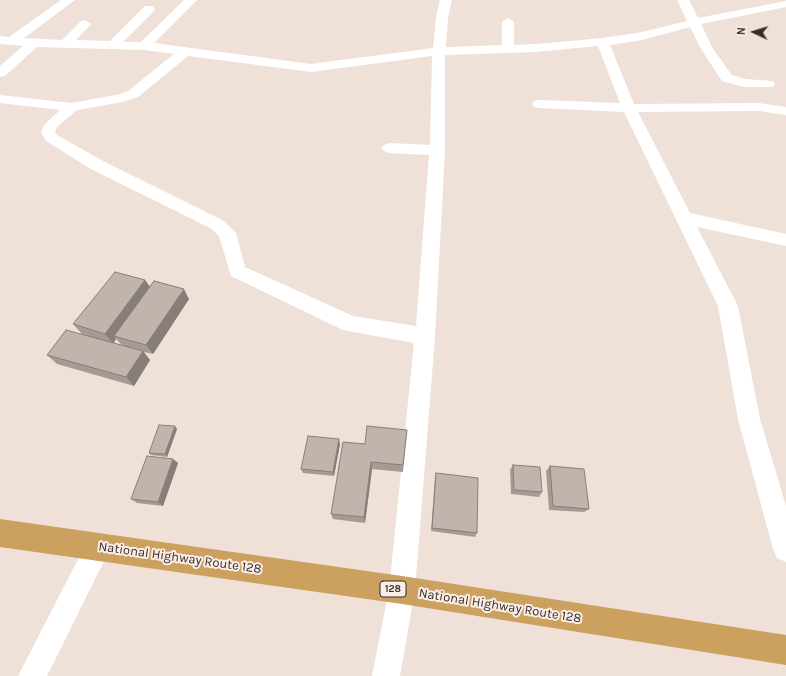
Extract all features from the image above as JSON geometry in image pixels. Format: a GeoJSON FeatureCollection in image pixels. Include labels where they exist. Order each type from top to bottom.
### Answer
{"type":"FeatureCollection","features":[{"type":"Feature","properties":{"kind":"highway","name":"National Highway Route 128"},"geometry":{"type":"LineString","coordinates":[[0,533],[402,590],[786,650]]}},
{"type":"Feature","properties":{"kind":"street"},"geometry":{"type":"LineString","coordinates":[[6,40],[69,0]]}},
{"type":"Feature","properties":{"kind":"street"},"geometry":{"type":"LineString","coordinates":[[144,46],[191,0]]}},
{"type":"Feature","properties":{"kind":"street"},"geometry":{"type":"LineString","coordinates":[[386,676],[402,590],[425,336],[437,150],[439,51],[442,18],[446,0]]}},
{"type":"Feature","properties":{"kind":"street"},"geometry":{"type":"LineString","coordinates":[[683,0],[707,49],[727,78],[744,83],[768,84]]}},
{"type":"Feature","properties":{"kind":"street"},"geometry":{"type":"LineString","coordinates":[[6,40],[34,43],[144,46],[311,68],[439,51],[508,49],[603,42],[642,36],[694,24],[720,16],[786,4]]}},
{"type":"Feature","properties":{"kind":"street"},"geometry":{"type":"LineString","coordinates":[[114,44],[149,9]]}},
{"type":"Feature","properties":{"kind":"street"},"geometry":{"type":"LineString","coordinates":[[508,22],[508,49]]}},
{"type":"Feature","properties":{"kind":"street"},"geometry":{"type":"LineString","coordinates":[[65,44],[85,24]]}},
{"type":"Feature","properties":{"kind":"street"},"geometry":{"type":"LineString","coordinates":[[603,42],[629,108],[728,306],[749,419],[786,549]]}},
{"type":"Feature","properties":{"kind":"street"},"geometry":{"type":"LineString","coordinates":[[0,73],[34,43]]}},
{"type":"Feature","properties":{"kind":"street"},"geometry":{"type":"LineString","coordinates":[[0,100],[72,108],[123,98],[133,94],[184,52]]}},
{"type":"Feature","properties":{"kind":"street"},"geometry":{"type":"LineString","coordinates":[[539,104],[629,108],[759,107],[786,111]]}},
{"type":"Feature","properties":{"kind":"street"},"geometry":{"type":"LineString","coordinates":[[72,108],[52,125],[48,132],[51,138],[97,165],[218,225],[227,233],[237,272],[350,324],[425,336]]}},
{"type":"Feature","properties":{"kind":"street"},"geometry":{"type":"LineString","coordinates":[[388,148],[437,150]]}},
{"type":"Feature","properties":{"kind":"street"},"geometry":{"type":"LineString","coordinates":[[684,218],[786,240]]}},
{"type":"Feature","properties":{"kind":"street"},"geometry":{"type":"LineString","coordinates":[[32,676],[98,547]]}},
{"type":"Feature","properties":{"kind":"building"},"geometry":{"type":"Polygon","coordinates":[[[115,272],[145,280],[105,334],[73,324],[115,272]]]}},
{"type":"Feature","properties":{"kind":"building"},"geometry":{"type":"Polygon","coordinates":[[[154,281],[184,289],[146,345],[114,336],[154,281]]]}},
{"type":"Feature","properties":{"kind":"building"},"geometry":{"type":"Polygon","coordinates":[[[66,330],[143,351],[126,377],[47,355],[66,330]]]}},
{"type":"Feature","properties":{"kind":"building"},"geometry":{"type":"Polygon","coordinates":[[[159,425],[175,426],[165,454],[149,453],[159,425]]]}},
{"type":"Feature","properties":{"kind":"building"},"geometry":{"type":"Polygon","coordinates":[[[367,426],[407,430],[403,465],[371,462],[364,517],[331,514],[343,442],[365,444],[367,426]]]}},
{"type":"Feature","properties":{"kind":"building"},"geometry":{"type":"Polygon","coordinates":[[[308,436],[339,439],[333,472],[301,469],[308,436]]]}},
{"type":"Feature","properties":{"kind":"building"},"geometry":{"type":"Polygon","coordinates":[[[147,456],[173,459],[158,502],[131,499],[147,456]]]}},
{"type":"Feature","properties":{"kind":"building"},"geometry":{"type":"Polygon","coordinates":[[[513,465],[540,467],[542,492],[514,490],[513,465]]]}},
{"type":"Feature","properties":{"kind":"building"},"geometry":{"type":"Polygon","coordinates":[[[550,466],[584,469],[589,509],[553,506],[550,466]]]}},
{"type":"Feature","properties":{"kind":"building"},"geometry":{"type":"Polygon","coordinates":[[[436,473],[478,478],[477,533],[432,528],[436,473]]]}}]}
